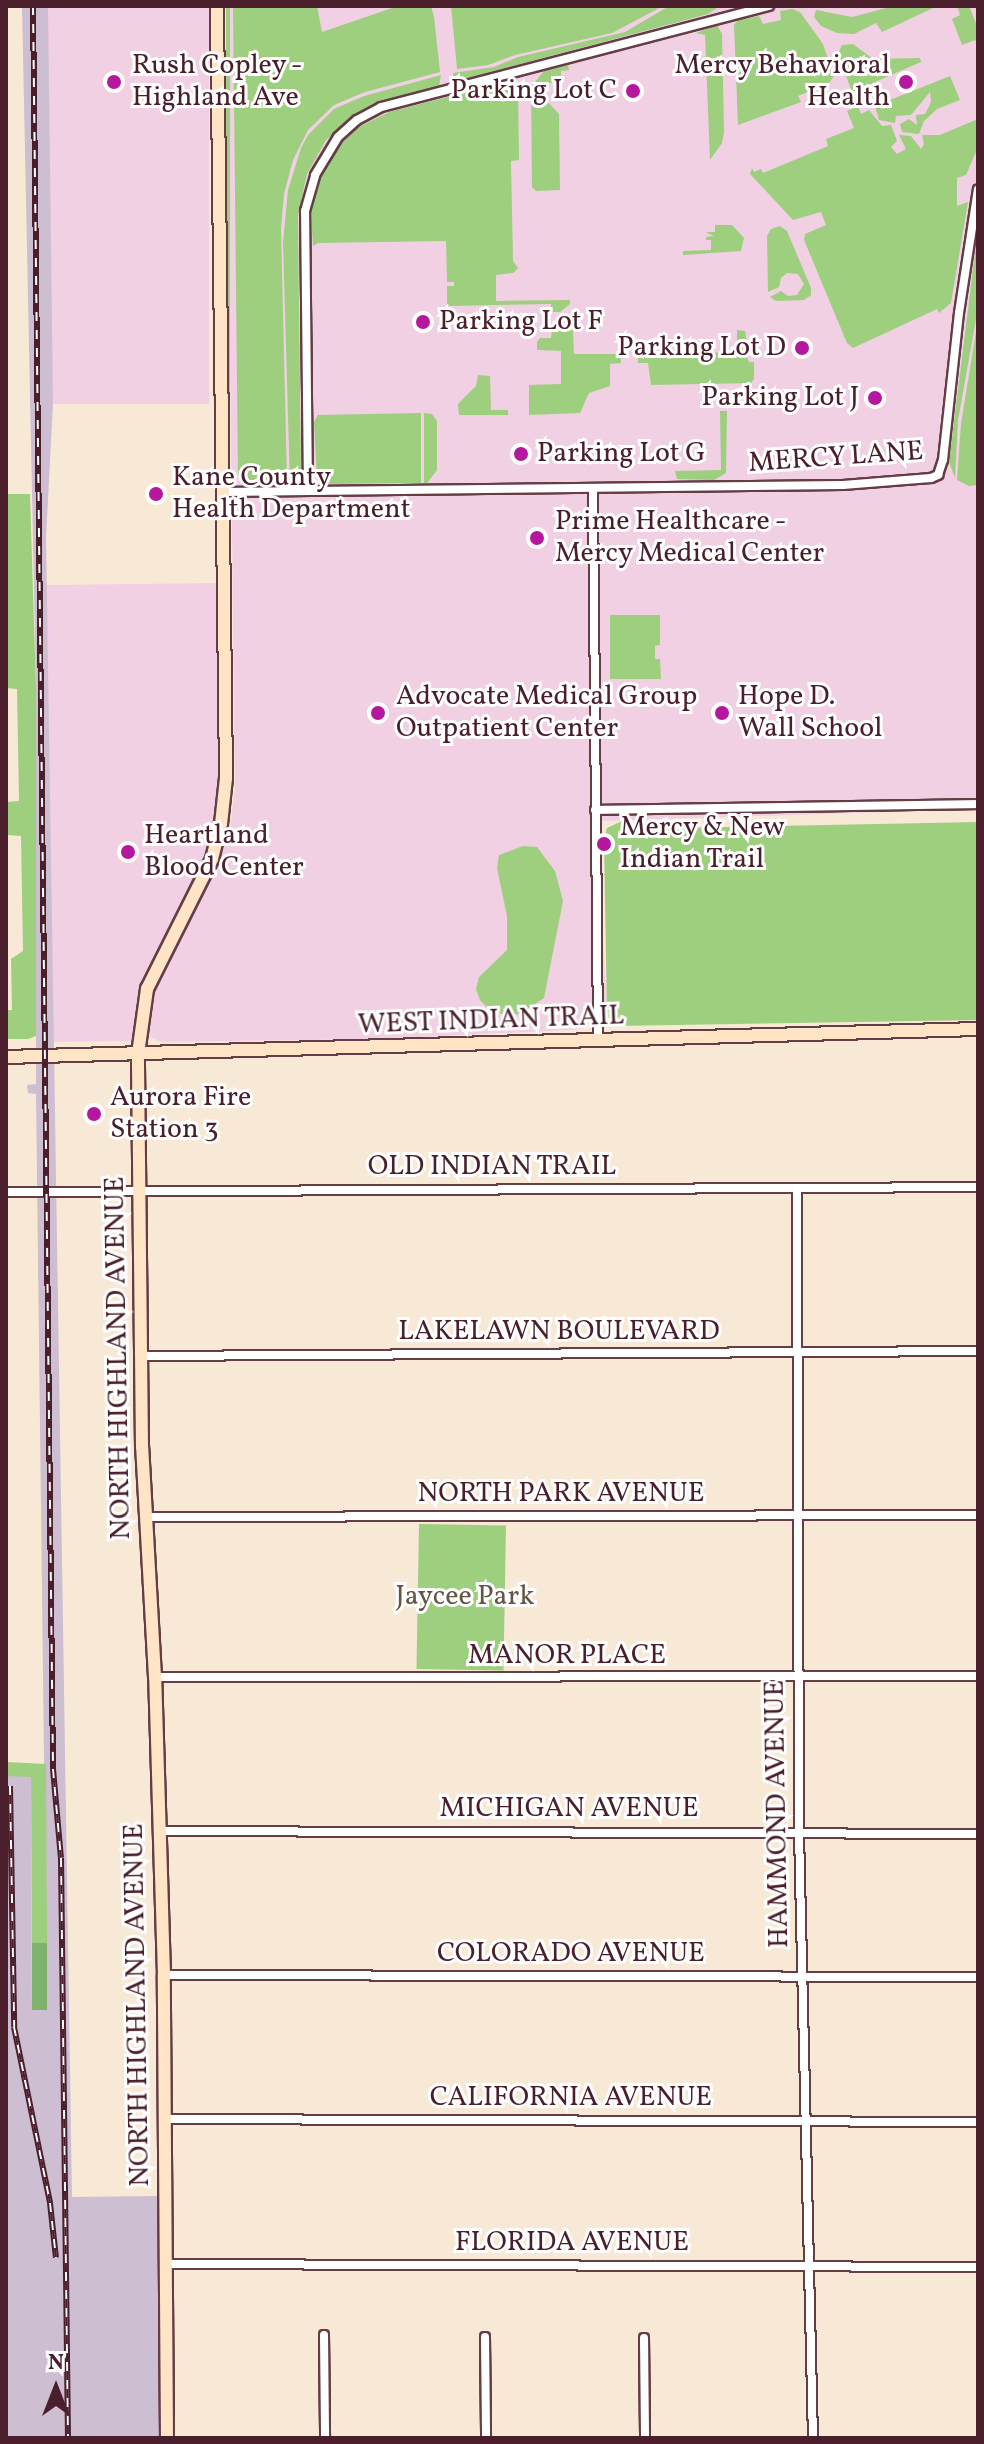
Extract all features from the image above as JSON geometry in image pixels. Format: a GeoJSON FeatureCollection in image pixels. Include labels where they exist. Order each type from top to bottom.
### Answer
{"type":"FeatureCollection","features":[{"type":"Feature","properties":{"kind":"street","name":"NORTH HIGHLAND AVENUE"},"geometry":{"type":"LineString","coordinates":[[167,2438],[164,1975],[155,1677],[145,1517],[138,1054],[141,1016],[149,981],[200,887],[221,824],[226,771],[217,6]]}},
{"type":"Feature","properties":{"kind":"street"},"geometry":{"type":"LineString","coordinates":[[308,491],[305,211],[315,175],[338,137],[357,120],[381,107],[728,11],[769,6]]}},
{"type":"Feature","properties":{"kind":"street","name":"MERCY LANE"},"geometry":{"type":"LineString","coordinates":[[223,492],[843,485],[931,478],[938,475],[943,460],[959,313],[978,189]]}},
{"type":"Feature","properties":{"kind":"street"},"geometry":{"type":"LineString","coordinates":[[593,488],[598,1042]]}},
{"type":"Feature","properties":{"kind":"street"},"geometry":{"type":"LineString","coordinates":[[595,810],[978,804]]}},
{"type":"Feature","properties":{"kind":"street","name":"WEST INDIAN TRAIL"},"geometry":{"type":"LineString","coordinates":[[6,1057],[978,1029]]}},
{"type":"Feature","properties":{"kind":"street","name":"OLD INDIAN TRAIL"},"geometry":{"type":"LineString","coordinates":[[6,1192],[978,1187]]}},
{"type":"Feature","properties":{"kind":"street","name":"HAMMOND AVENUE"},"geometry":{"type":"LineString","coordinates":[[797,1188],[797,1678],[813,2438]]}},
{"type":"Feature","properties":{"kind":"street","name":"LAKELAWN BOULEVARD"},"geometry":{"type":"LineString","coordinates":[[141,1356],[978,1351]]}},
{"type":"Feature","properties":{"kind":"street","name":"NORTH PARK AVENUE"},"geometry":{"type":"LineString","coordinates":[[145,1517],[978,1515]]}},
{"type":"Feature","properties":{"kind":"street","name":"MANOR PLACE"},"geometry":{"type":"LineString","coordinates":[[155,1677],[978,1676]]}},
{"type":"Feature","properties":{"kind":"street","name":"MICHIGAN AVENUE"},"geometry":{"type":"LineString","coordinates":[[160,1831],[978,1834]]}},
{"type":"Feature","properties":{"kind":"street","name":"COLORADO AVENUE"},"geometry":{"type":"LineString","coordinates":[[164,1975],[978,1977]]}},
{"type":"Feature","properties":{"kind":"street","name":"CALIFORNIA AVENUE"},"geometry":{"type":"LineString","coordinates":[[164,2119],[978,2122]]}},
{"type":"Feature","properties":{"kind":"street","name":"FLORIDA AVENUE"},"geometry":{"type":"LineString","coordinates":[[166,2264],[978,2267]]}},
{"type":"Feature","properties":{"kind":"street"},"geometry":{"type":"LineString","coordinates":[[324,2335],[325,2438]]}},
{"type":"Feature","properties":{"kind":"street"},"geometry":{"type":"LineString","coordinates":[[485,2337],[486,2438]]}},
{"type":"Feature","properties":{"kind":"street"},"geometry":{"type":"LineString","coordinates":[[644,2338],[645,2438]]}},
{"type":"Feature","properties":{"kind":"shaded area"},"geometry":{"type":"Polygon","coordinates":[[[22,6],[48,6],[53,404],[46,538],[72,2197],[158,2196],[163,2438],[6,2438],[6,1776],[31,1776],[32,2008],[47,2009],[36,1094],[28,1093],[27,1085],[36,1084],[36,688],[22,6]]]}},
{"type":"Feature","properties":{"kind":"shaded area"},"geometry":{"type":"Polygon","coordinates":[[[48,6],[209,6],[209,404],[48,404],[48,6]]]}},
{"type":"Feature","properties":{"kind":"shaded area","name":"Prime Healthcare - Mercy Medical Center"},"geometry":{"type":"Polygon","coordinates":[[[226,6],[978,6],[978,809],[601,821],[603,945],[608,1019],[612,1023],[571,1030],[378,1039],[162,1042],[150,1037],[146,1024],[154,986],[217,868],[230,827],[235,789],[226,6]]]}},
{"type":"Feature","properties":{"kind":"shaded area"},"geometry":{"type":"Polygon","coordinates":[[[220,583],[222,780],[220,811],[209,851],[141,980],[133,1041],[53,1042],[46,585],[220,583]]]}},
{"type":"Feature","properties":{"kind":"green space"},"geometry":{"type":"Polygon","coordinates":[[[226,6],[230,6],[230,469],[226,469],[226,6]]]}},
{"type":"Feature","properties":{"kind":"green space"},"geometry":{"type":"Polygon","coordinates":[[[233,6],[317,6],[322,32],[398,6],[431,6],[434,17],[440,72],[365,92],[334,105],[308,130],[293,160],[284,194],[281,228],[287,480],[246,480],[238,476],[233,6]]]}},
{"type":"Feature","properties":{"kind":"green space"},"geometry":{"type":"Polygon","coordinates":[[[451,6],[663,6],[612,33],[515,55],[488,65],[457,69],[451,6]]]}},
{"type":"Feature","properties":{"kind":"green space"},"geometry":{"type":"Polygon","coordinates":[[[669,6],[720,6],[708,14],[460,80],[453,76],[453,73],[494,67],[518,57],[625,32],[669,6]]]}},
{"type":"Feature","properties":{"kind":"green space"},"geometry":{"type":"Polygon","coordinates":[[[894,6],[933,8],[882,32],[876,23],[854,34],[837,33],[821,26],[814,17],[816,10],[852,17],[894,6]]]}},
{"type":"Feature","properties":{"kind":"green space"},"geometry":{"type":"Polygon","coordinates":[[[957,6],[969,6],[978,28],[978,45],[975,40],[962,45],[952,19],[960,15],[957,6]]]}},
{"type":"Feature","properties":{"kind":"green space"},"geometry":{"type":"Polygon","coordinates":[[[792,9],[800,12],[823,44],[834,76],[829,83],[798,96],[801,102],[738,125],[734,25],[738,20],[759,16],[763,24],[781,20],[780,11],[792,9]]]}},
{"type":"Feature","properties":{"kind":"green space"},"geometry":{"type":"Polygon","coordinates":[[[717,25],[722,34],[724,132],[722,143],[710,160],[705,35],[696,33],[717,25]]]}},
{"type":"Feature","properties":{"kind":"green space"},"geometry":{"type":"Polygon","coordinates":[[[853,44],[873,59],[920,58],[921,62],[852,92],[838,54],[842,45],[853,44]]]}},
{"type":"Feature","properties":{"kind":"green space"},"geometry":{"type":"Polygon","coordinates":[[[568,65],[569,70],[561,71],[561,82],[547,83],[547,101],[559,114],[560,190],[536,191],[532,187],[531,87],[544,71],[568,65]]]}},
{"type":"Feature","properties":{"kind":"green space"},"geometry":{"type":"Polygon","coordinates":[[[441,75],[439,86],[383,101],[354,115],[326,140],[307,174],[298,216],[301,475],[290,485],[283,242],[288,190],[301,148],[308,135],[334,109],[364,96],[441,75]]]}},
{"type":"Feature","properties":{"kind":"green space"},"geometry":{"type":"Polygon","coordinates":[[[950,76],[960,100],[937,109],[924,121],[919,134],[902,132],[900,124],[909,119],[917,125],[916,115],[925,114],[931,102],[930,92],[911,115],[896,116],[895,123],[879,120],[875,106],[950,76]]]}},
{"type":"Feature","properties":{"kind":"green space"},"geometry":{"type":"Polygon","coordinates":[[[506,82],[518,91],[519,160],[511,161],[513,261],[518,268],[513,273],[496,275],[496,301],[570,300],[570,304],[560,312],[551,312],[551,304],[447,306],[447,286],[454,286],[454,282],[447,282],[446,241],[318,243],[313,246],[311,210],[321,176],[337,148],[357,128],[389,112],[506,82]]]}},
{"type":"Feature","properties":{"kind":"green space"},"geometry":{"type":"Polygon","coordinates":[[[858,106],[861,114],[869,110],[882,126],[891,125],[897,141],[891,147],[897,154],[906,149],[899,135],[911,136],[921,149],[924,144],[922,135],[940,135],[978,119],[978,147],[966,175],[957,178],[957,206],[968,202],[951,303],[939,313],[937,309],[853,348],[847,343],[804,240],[805,234],[826,225],[821,212],[793,220],[750,174],[752,168],[754,172],[761,169],[763,173],[828,146],[826,139],[854,128],[847,111],[858,106]]]}},
{"type":"Feature","properties":{"kind":"green space"},"geometry":{"type":"Polygon","coordinates":[[[715,225],[732,225],[744,238],[741,251],[683,255],[683,251],[711,250],[711,240],[706,240],[706,237],[714,236],[706,232],[715,232],[715,225]]]}},
{"type":"Feature","properties":{"kind":"green space"},"geometry":{"type":"Polygon","coordinates":[[[780,226],[787,231],[811,288],[811,295],[804,300],[776,301],[770,297],[781,291],[788,296],[797,295],[804,284],[798,274],[787,273],[781,278],[779,287],[768,292],[767,236],[771,229],[780,226]]]}},
{"type":"Feature","properties":{"kind":"green space"},"geometry":{"type":"Polygon","coordinates":[[[978,229],[978,308],[958,420],[955,478],[949,462],[978,229]]]}},
{"type":"Feature","properties":{"kind":"green space"},"geometry":{"type":"Polygon","coordinates":[[[978,319],[978,485],[969,486],[957,480],[961,424],[978,319]]]}},
{"type":"Feature","properties":{"kind":"green space"},"geometry":{"type":"Polygon","coordinates":[[[573,330],[574,354],[620,354],[621,363],[610,364],[610,386],[589,393],[580,413],[529,415],[529,385],[561,384],[561,351],[537,350],[537,342],[540,338],[551,338],[552,331],[573,330]]]}},
{"type":"Feature","properties":{"kind":"green space"},"geometry":{"type":"Polygon","coordinates":[[[737,330],[745,331],[748,349],[745,351],[749,362],[754,362],[754,379],[751,383],[651,385],[648,363],[638,363],[638,354],[737,352],[737,330]]]}},
{"type":"Feature","properties":{"kind":"green space"},"geometry":{"type":"Polygon","coordinates":[[[478,375],[490,376],[491,410],[508,410],[508,415],[459,415],[458,404],[476,386],[478,375]]]}},
{"type":"Feature","properties":{"kind":"green space"},"geometry":{"type":"Polygon","coordinates":[[[720,411],[727,411],[726,473],[714,480],[677,479],[675,471],[721,470],[720,411]]]}},
{"type":"Feature","properties":{"kind":"green space"},"geometry":{"type":"Polygon","coordinates":[[[421,413],[421,483],[326,484],[317,480],[314,422],[318,415],[421,413]]]}},
{"type":"Feature","properties":{"kind":"green space"},"geometry":{"type":"Polygon","coordinates":[[[424,413],[432,414],[437,421],[437,470],[427,483],[424,483],[424,413]]]}},
{"type":"Feature","properties":{"kind":"green space"},"geometry":{"type":"Polygon","coordinates":[[[6,494],[30,494],[36,688],[36,1036],[28,1039],[6,1039],[6,1010],[12,1010],[11,959],[23,951],[21,836],[6,835],[6,802],[19,801],[17,689],[6,688],[6,494]]]}},
{"type":"Feature","properties":{"kind":"green space"},"geometry":{"type":"Polygon","coordinates":[[[610,615],[660,615],[660,645],[655,646],[655,659],[660,659],[661,679],[610,679],[610,615]]]}},
{"type":"Feature","properties":{"kind":"green space"},"geometry":{"type":"Polygon","coordinates":[[[622,821],[623,829],[978,822],[978,1020],[616,1026],[607,1016],[604,838],[607,828],[622,821]]]}},
{"type":"Feature","properties":{"kind":"green space"},"geometry":{"type":"Polygon","coordinates":[[[523,846],[537,847],[555,871],[563,901],[544,998],[520,1014],[506,1015],[490,1010],[480,1000],[476,989],[479,977],[507,950],[507,916],[497,868],[499,855],[523,846]]]}},
{"type":"Feature","properties":{"kind":"green space","name":"Jaycee Park"},"geometry":{"type":"Polygon","coordinates":[[[419,1524],[506,1526],[503,1670],[416,1669],[419,1524]]]}},
{"type":"Feature","properties":{"kind":"green space"},"geometry":{"type":"Polygon","coordinates":[[[6,1762],[46,1764],[47,1943],[32,1946],[31,1777],[6,1776],[6,1762]]]}},
{"type":"Feature","properties":{"kind":"green space"},"geometry":{"type":"Polygon","coordinates":[[[32,1943],[47,1943],[47,2010],[32,2010],[32,1943]]]}},
{"type":"Feature","properties":{"kind":"railway"},"geometry":{"type":"LineString","coordinates":[[33,6],[53,1769],[61,1858],[68,2438]]}},
{"type":"Feature","properties":{"kind":"railway"},"geometry":{"type":"LineString","coordinates":[[10,1786],[14,2027],[50,2203],[56,2258]]}},
{"type":"Feature","properties":{"kind":"place","name":"Rush Copley - Highland Ave"},"geometry":{"type":"Point","coordinates":[114,82]}},
{"type":"Feature","properties":{"kind":"place","name":"Mercy Behavioral Health"},"geometry":{"type":"Point","coordinates":[906,82]}},
{"type":"Feature","properties":{"kind":"place","name":"Parking Lot C"},"geometry":{"type":"Point","coordinates":[633,91]}},
{"type":"Feature","properties":{"kind":"place","name":"Parking Lot F"},"geometry":{"type":"Point","coordinates":[423,322]}},
{"type":"Feature","properties":{"kind":"place","name":"Parking Lot D"},"geometry":{"type":"Point","coordinates":[802,348]}},
{"type":"Feature","properties":{"kind":"place","name":"Parking Lot J"},"geometry":{"type":"Point","coordinates":[875,398]}},
{"type":"Feature","properties":{"kind":"place","name":"Parking Lot G"},"geometry":{"type":"Point","coordinates":[521,454]}},
{"type":"Feature","properties":{"kind":"place","name":"Kane County Health Department"},"geometry":{"type":"Point","coordinates":[156,494]}},
{"type":"Feature","properties":{"kind":"place","name":"Prime Healthcare - Mercy Medical Center"},"geometry":{"type":"Point","coordinates":[537,538]}},
{"type":"Feature","properties":{"kind":"place","name":"Advocate Medical Group Outpatient Center"},"geometry":{"type":"Point","coordinates":[378,713]}},
{"type":"Feature","properties":{"kind":"place","name":"Hope D. Wall School"},"geometry":{"type":"Point","coordinates":[722,713]}},
{"type":"Feature","properties":{"kind":"place","name":"Mercy & New Indian Trail"},"geometry":{"type":"Point","coordinates":[604,844]}},
{"type":"Feature","properties":{"kind":"place","name":"Heartland Blood Center"},"geometry":{"type":"Point","coordinates":[128,852]}},
{"type":"Feature","properties":{"kind":"place","name":"Aurora Fire Station 3"},"geometry":{"type":"Point","coordinates":[94,1114]}}]}
